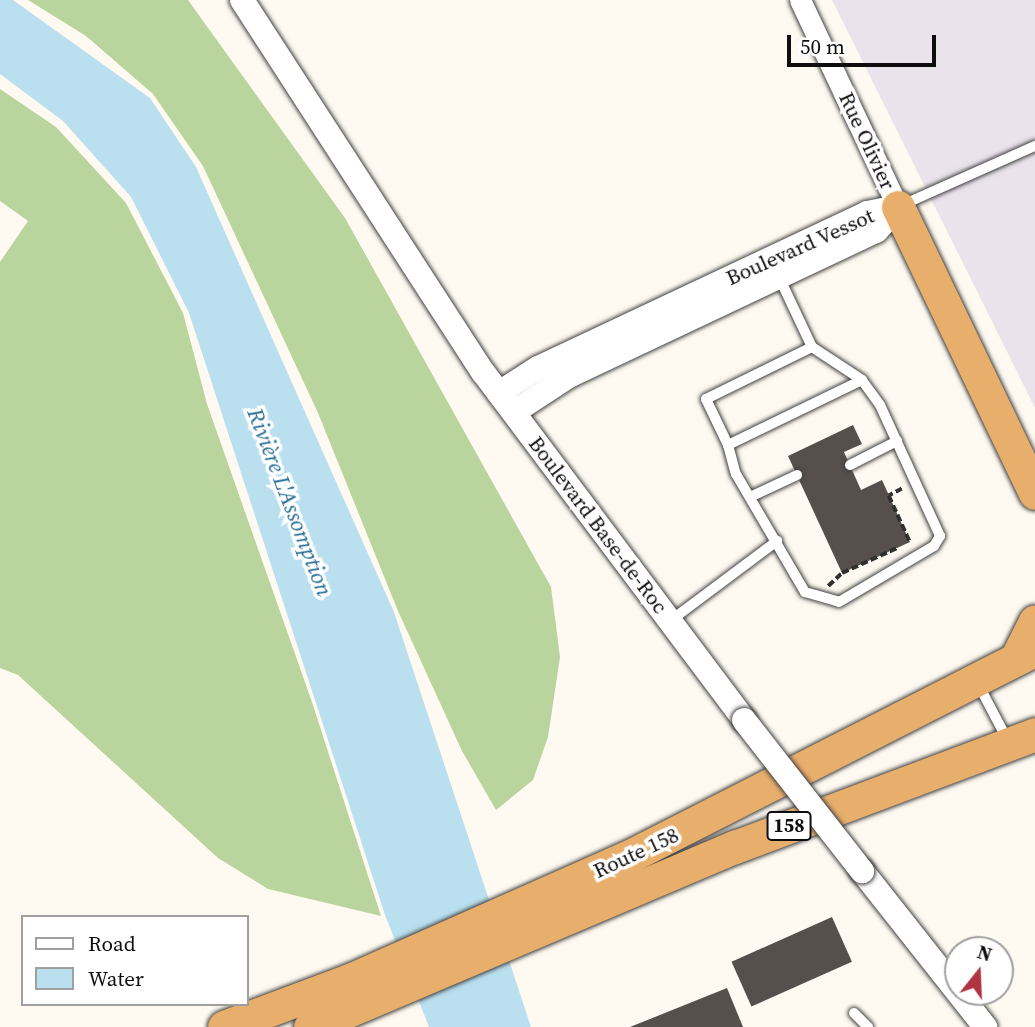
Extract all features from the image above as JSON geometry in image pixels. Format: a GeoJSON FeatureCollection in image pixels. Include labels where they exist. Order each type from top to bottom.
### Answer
{"type":"FeatureCollection","features":[{"type":"Feature","properties":{"kind":"highway"},"geometry":{"type":"LineString","coordinates":[[898,207],[1035,493]]}},
{"type":"Feature","properties":{"kind":"highway"},"geometry":{"type":"LineString","coordinates":[[1025,655],[1035,621]]}},
{"type":"Feature","properties":{"kind":"highway","name":"Route 158"},"geometry":{"type":"LineString","coordinates":[[541,912],[709,818],[1025,655]]}},
{"type":"Feature","properties":{"kind":"highway","name":"Route 158"},"geometry":{"type":"LineString","coordinates":[[224,1027],[356,993],[541,912],[774,832],[1022,739]]}},
{"type":"Feature","properties":{"kind":"highway","name":"Route 158"},"geometry":{"type":"LineString","coordinates":[[310,1027],[356,993]]}},
{"type":"Feature","properties":{"kind":"street","name":"Boulevard Base-de-Roc"},"geometry":{"type":"LineString","coordinates":[[242,0],[506,402],[744,720],[985,1027]]}},
{"type":"Feature","properties":{"kind":"street","name":"Rue Olivier"},"geometry":{"type":"LineString","coordinates":[[800,0],[898,207]]}},
{"type":"Feature","properties":{"kind":"street","name":"Boulevard Vessot"},"geometry":{"type":"LineString","coordinates":[[506,402],[538,368],[867,213],[898,207]]}},
{"type":"Feature","properties":{"kind":"street","name":"Boulevard Vessot"},"geometry":{"type":"LineString","coordinates":[[506,402],[569,376],[876,231],[898,207]]}},
{"type":"Feature","properties":{"kind":"lane"},"geometry":{"type":"LineString","coordinates":[[898,207],[1035,146]]}},
{"type":"Feature","properties":{"kind":"lane"},"geometry":{"type":"LineString","coordinates":[[779,277],[812,347],[862,380],[897,441],[940,533],[939,542],[839,602],[805,592],[750,497],[706,399],[812,347]]}},
{"type":"Feature","properties":{"kind":"lane"},"geometry":{"type":"LineString","coordinates":[[728,445],[862,380]]}},
{"type":"Feature","properties":{"kind":"lane"},"geometry":{"type":"LineString","coordinates":[[850,465],[897,441]]}},
{"type":"Feature","properties":{"kind":"lane"},"geometry":{"type":"LineString","coordinates":[[750,497],[797,475]]}},
{"type":"Feature","properties":{"kind":"lane"},"geometry":{"type":"LineString","coordinates":[[670,621],[777,541]]}},
{"type":"Feature","properties":{"kind":"lane"},"geometry":{"type":"LineString","coordinates":[[976,680],[1022,739]]}},
{"type":"Feature","properties":{"kind":"lane"},"geometry":{"type":"LineString","coordinates":[[854,1013],[867,1027]]}},
{"type":"Feature","properties":{"kind":"path"},"geometry":{"type":"LineString","coordinates":[[830,580],[910,542],[889,496]]}},
{"type":"Feature","properties":{"kind":"shaded area"},"geometry":{"type":"Polygon","coordinates":[[[832,0],[1035,0],[1035,408],[832,0]]]}},
{"type":"Feature","properties":{"kind":"green space"},"geometry":{"type":"Polygon","coordinates":[[[28,0],[188,0],[345,218],[551,587],[560,657],[548,737],[533,780],[496,810],[462,751],[398,611],[318,413],[203,166],[153,94],[86,36],[28,0]]]}},
{"type":"Feature","properties":{"kind":"green space"},"geometry":{"type":"Polygon","coordinates":[[[0,89],[56,127],[126,203],[183,313],[207,404],[313,705],[381,916],[268,889],[218,858],[18,675],[0,668],[0,262],[28,221],[0,201],[0,89]]]}},
{"type":"Feature","properties":{"kind":"water","name":"Rivière L'Assomption"},"geometry":{"type":"Polygon","coordinates":[[[0,0],[13,0],[150,98],[196,167],[394,612],[531,1027],[429,1027],[385,915],[189,313],[131,197],[63,121],[0,74],[0,0]]]}},
{"type":"Feature","properties":{"kind":"building"},"geometry":{"type":"Polygon","coordinates":[[[853,425],[862,444],[844,452],[861,490],[882,480],[910,542],[842,573],[788,456],[853,425]]]}},
{"type":"Feature","properties":{"kind":"building"},"geometry":{"type":"Polygon","coordinates":[[[832,917],[852,962],[751,1007],[732,962],[832,917]]]}},
{"type":"Feature","properties":{"kind":"building"},"geometry":{"type":"Polygon","coordinates":[[[727,988],[743,1027],[630,1027],[727,988]]]}}]}
